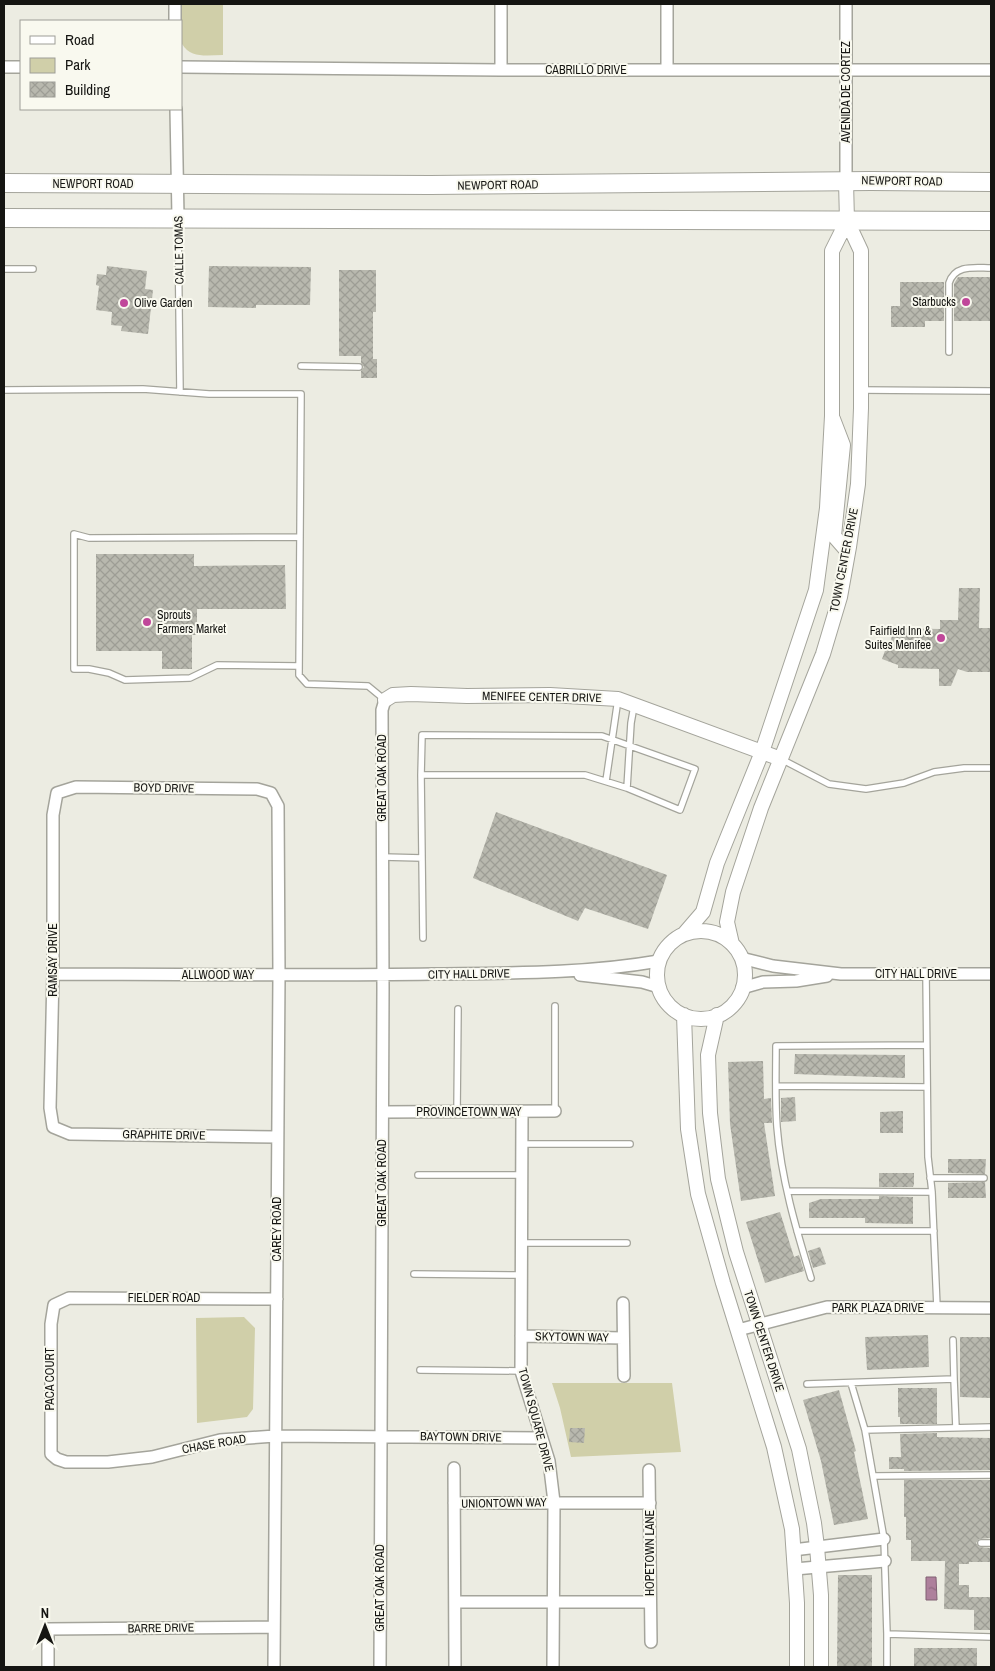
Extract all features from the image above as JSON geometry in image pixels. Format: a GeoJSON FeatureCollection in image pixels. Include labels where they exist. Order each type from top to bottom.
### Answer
{"type":"FeatureCollection","features":[{"type":"Feature","properties":{"kind":"main road","name":"NEWPORT ROAD"},"geometry":{"type":"LineString","coordinates":[[4,184],[430,185],[846,181],[991,182]]}},
{"type":"Feature","properties":{"kind":"main road"},"geometry":{"type":"LineString","coordinates":[[4,218],[178,217],[991,221]]}},
{"type":"Feature","properties":{"kind":"street"},"geometry":{"type":"LineString","coordinates":[[175,4],[175,20]]}},
{"type":"Feature","properties":{"kind":"street"},"geometry":{"type":"LineString","coordinates":[[501,4],[502,70]]}},
{"type":"Feature","properties":{"kind":"street"},"geometry":{"type":"LineString","coordinates":[[667,4],[667,70]]}},
{"type":"Feature","properties":{"kind":"street","name":"AVENIDA DE CORTEZ"},"geometry":{"type":"LineString","coordinates":[[846,4],[846,181]]}},
{"type":"Feature","properties":{"kind":"street"},"geometry":{"type":"LineString","coordinates":[[4,67],[20,67]]}},
{"type":"Feature","properties":{"kind":"street","name":"CABRILLO DRIVE"},"geometry":{"type":"LineString","coordinates":[[182,68],[991,70]]}},
{"type":"Feature","properties":{"kind":"street","name":"CALLE TOMAS"},"geometry":{"type":"LineString","coordinates":[[176,110],[178,217]]}},
{"type":"Feature","properties":{"kind":"street","name":"TOWN CENTER DRIVE"},"geometry":{"type":"LineString","coordinates":[[732,944],[727,922],[733,892],[761,808],[823,654],[840,597],[848,552],[858,484],[861,251],[847,221],[846,181]]}},
{"type":"Feature","properties":{"kind":"street","name":"TOWN CENTER DRIVE"},"geometry":{"type":"LineString","coordinates":[[659,961],[671,943],[684,934],[703,912],[717,863],[762,752],[816,590],[827,508],[832,416],[832,251],[847,221]]}},
{"type":"Feature","properties":{"kind":"street"},"geometry":{"type":"LineString","coordinates":[[832,416],[843,445],[834,536],[848,552]]}},
{"type":"Feature","properties":{"kind":"street","name":"MENIFEE CENTER DRIVE"},"geometry":{"type":"LineString","coordinates":[[385,700],[392,694],[467,696],[550,695],[618,699],[780,760]]}},
{"type":"Feature","properties":{"kind":"street","name":"GREAT OAK ROAD"},"geometry":{"type":"LineString","coordinates":[[380,1667],[383,1112],[382,710],[385,700]]}},
{"type":"Feature","properties":{"kind":"street","name":"BOYD DRIVE"},"geometry":{"type":"LineString","coordinates":[[57,792],[76,787],[257,789],[272,792]]}},
{"type":"Feature","properties":{"kind":"street","name":"RAMSAY DRIVE"},"geometry":{"type":"LineString","coordinates":[[53,1127],[50,1108],[53,974],[53,815],[57,792]]}},
{"type":"Feature","properties":{"kind":"street","name":"CAREY ROAD"},"geometry":{"type":"LineString","coordinates":[[272,792],[278,806],[279,975],[274,1667]]}},
{"type":"Feature","properties":{"kind":"street","name":"TOWN CENTER DRIVE"},"geometry":{"type":"LineString","coordinates":[[684,934],[697,931],[710,932],[722,936],[732,944],[741,958],[744,969],[742,988]]}},
{"type":"Feature","properties":{"kind":"street","name":"CITY HALL DRIVE"},"geometry":{"type":"LineString","coordinates":[[741,958],[773,966],[841,974],[991,974]]}},
{"type":"Feature","properties":{"kind":"street"},"geometry":{"type":"LineString","coordinates":[[659,961],[657,974],[659,987],[668,1004],[684,1015],[697,1018],[717,1015],[733,1004],[742,988]]}},
{"type":"Feature","properties":{"kind":"street","name":"CITY HALL DRIVE"},"geometry":{"type":"LineString","coordinates":[[383,975],[554,972],[632,966],[659,961]]}},
{"type":"Feature","properties":{"kind":"street","name":"CITY HALL DRIVE"},"geometry":{"type":"LineString","coordinates":[[554,972],[642,982],[659,987]]}},
{"type":"Feature","properties":{"kind":"street","name":"ALLWOOD WAY"},"geometry":{"type":"LineString","coordinates":[[53,974],[383,975]]}},
{"type":"Feature","properties":{"kind":"street","name":"CITY HALL DRIVE"},"geometry":{"type":"LineString","coordinates":[[742,988],[763,982],[796,981],[841,974]]}},
{"type":"Feature","properties":{"kind":"street","name":"TOWN CENTER DRIVE"},"geometry":{"type":"LineString","coordinates":[[684,1015],[688,1129],[698,1194],[774,1447],[792,1529],[798,1603],[797,1667]]}},
{"type":"Feature","properties":{"kind":"street","name":"TOWN CENTER DRIVE"},"geometry":{"type":"LineString","coordinates":[[717,1015],[708,1055],[710,1113],[718,1179],[736,1252],[800,1449],[817,1547],[821,1595],[821,1667]]}},
{"type":"Feature","properties":{"kind":"street","name":"PROVINCETOWN WAY"},"geometry":{"type":"LineString","coordinates":[[383,1112],[555,1111]]}},
{"type":"Feature","properties":{"kind":"street","name":"TOWN SQUARE DRIVE"},"geometry":{"type":"LineString","coordinates":[[522,1112],[521,1372],[549,1461],[554,1502],[553,1667]]}},
{"type":"Feature","properties":{"kind":"street","name":"GRAPHITE DRIVE"},"geometry":{"type":"LineString","coordinates":[[53,1127],[70,1134],[277,1137]]}},
{"type":"Feature","properties":{"kind":"street","name":"FIELDER ROAD"},"geometry":{"type":"LineString","coordinates":[[54,1305],[69,1298],[276,1299]]}},
{"type":"Feature","properties":{"kind":"street","name":"SKYTOWN WAY"},"geometry":{"type":"LineString","coordinates":[[623,1302],[624,1376]]}},
{"type":"Feature","properties":{"kind":"street","name":"PACA COURT"},"geometry":{"type":"LineString","coordinates":[[51,1454],[51,1324],[54,1305]]}},
{"type":"Feature","properties":{"kind":"street","name":"PARK PLAZA DRIVE"},"geometry":{"type":"LineString","coordinates":[[738,1330],[827,1307],[991,1308]]}},
{"type":"Feature","properties":{"kind":"street","name":"SKYTOWN WAY"},"geometry":{"type":"LineString","coordinates":[[521,1336],[623,1338]]}},
{"type":"Feature","properties":{"kind":"street","name":"CHASE ROAD"},"geometry":{"type":"LineString","coordinates":[[51,1454],[57,1459],[66,1462],[108,1462],[152,1457],[220,1440],[275,1436],[381,1436]]}},
{"type":"Feature","properties":{"kind":"street","name":"BAYTOWN DRIVE"},"geometry":{"type":"LineString","coordinates":[[381,1436],[541,1438]]}},
{"type":"Feature","properties":{"kind":"street","name":"UNIONTOWN WAY"},"geometry":{"type":"LineString","coordinates":[[454,1468],[455,1667]]}},
{"type":"Feature","properties":{"kind":"street","name":"HOPETOWN LANE"},"geometry":{"type":"LineString","coordinates":[[649,1470],[651,1642]]}},
{"type":"Feature","properties":{"kind":"street","name":"HOPETOWN LANE"},"geometry":{"type":"LineString","coordinates":[[554,1502],[650,1503]]}},
{"type":"Feature","properties":{"kind":"street","name":"UNIONTOWN WAY"},"geometry":{"type":"LineString","coordinates":[[454,1503],[554,1502]]}},
{"type":"Feature","properties":{"kind":"street"},"geometry":{"type":"LineString","coordinates":[[793,1550],[884,1539]]}},
{"type":"Feature","properties":{"kind":"street"},"geometry":{"type":"LineString","coordinates":[[795,1569],[885,1561]]}},
{"type":"Feature","properties":{"kind":"street"},"geometry":{"type":"LineString","coordinates":[[455,1602],[554,1603]]}},
{"type":"Feature","properties":{"kind":"street","name":"HOPETOWN LANE"},"geometry":{"type":"LineString","coordinates":[[554,1603],[650,1602]]}},
{"type":"Feature","properties":{"kind":"street","name":"BARRE DRIVE"},"geometry":{"type":"LineString","coordinates":[[48,1667],[48,1629],[274,1627]]}},
{"type":"Feature","properties":{"kind":"lane","name":"CALLE TOMAS"},"geometry":{"type":"LineString","coordinates":[[178,217],[180,392]]}},
{"type":"Feature","properties":{"kind":"lane"},"geometry":{"type":"LineString","coordinates":[[4,269],[34,268]]}},
{"type":"Feature","properties":{"kind":"lane"},"geometry":{"type":"LineString","coordinates":[[949,352],[949,283],[951,277],[956,271],[963,268],[991,268]]}},
{"type":"Feature","properties":{"kind":"lane"},"geometry":{"type":"LineString","coordinates":[[301,366],[359,366]]}},
{"type":"Feature","properties":{"kind":"lane"},"geometry":{"type":"LineString","coordinates":[[4,390],[143,389],[209,394],[301,394],[299,675],[307,684],[368,686],[385,700]]}},
{"type":"Feature","properties":{"kind":"lane"},"geometry":{"type":"LineString","coordinates":[[860,390],[991,391]]}},
{"type":"Feature","properties":{"kind":"lane"},"geometry":{"type":"LineString","coordinates":[[299,666],[217,665],[190,678],[124,680],[109,673],[89,669],[74,669],[74,534],[89,538],[300,537]]}},
{"type":"Feature","properties":{"kind":"lane"},"geometry":{"type":"LineString","coordinates":[[606,781],[618,699]]}},
{"type":"Feature","properties":{"kind":"lane"},"geometry":{"type":"LineString","coordinates":[[627,788],[634,704]]}},
{"type":"Feature","properties":{"kind":"lane"},"geometry":{"type":"LineString","coordinates":[[421,775],[585,775],[627,788],[680,810],[694,769],[602,736],[422,734],[421,775],[424,938]]}},
{"type":"Feature","properties":{"kind":"lane"},"geometry":{"type":"LineString","coordinates":[[780,760],[829,784],[866,789],[904,783],[934,772],[964,768],[991,768]]}},
{"type":"Feature","properties":{"kind":"lane"},"geometry":{"type":"LineString","coordinates":[[383,857],[422,858]]}},
{"type":"Feature","properties":{"kind":"lane"},"geometry":{"type":"LineString","coordinates":[[926,974],[928,1157],[932,1192],[937,1307]]}},
{"type":"Feature","properties":{"kind":"lane"},"geometry":{"type":"LineString","coordinates":[[555,1006],[555,1111]]}},
{"type":"Feature","properties":{"kind":"lane"},"geometry":{"type":"LineString","coordinates":[[457,1112],[458,1009]]}},
{"type":"Feature","properties":{"kind":"lane"},"geometry":{"type":"LineString","coordinates":[[810,1278],[788,1191],[777,1128],[776,1046],[926,1045]]}},
{"type":"Feature","properties":{"kind":"lane"},"geometry":{"type":"LineString","coordinates":[[776,1086],[927,1087]]}},
{"type":"Feature","properties":{"kind":"lane"},"geometry":{"type":"LineString","coordinates":[[522,1144],[630,1144]]}},
{"type":"Feature","properties":{"kind":"lane"},"geometry":{"type":"LineString","coordinates":[[418,1174],[522,1174]]}},
{"type":"Feature","properties":{"kind":"lane"},"geometry":{"type":"LineString","coordinates":[[930,1178],[984,1178]]}},
{"type":"Feature","properties":{"kind":"lane"},"geometry":{"type":"LineString","coordinates":[[788,1191],[932,1192]]}},
{"type":"Feature","properties":{"kind":"lane"},"geometry":{"type":"LineString","coordinates":[[797,1231],[934,1231]]}},
{"type":"Feature","properties":{"kind":"lane"},"geometry":{"type":"LineString","coordinates":[[521,1243],[627,1243]]}},
{"type":"Feature","properties":{"kind":"lane"},"geometry":{"type":"LineString","coordinates":[[414,1274],[521,1275]]}},
{"type":"Feature","properties":{"kind":"lane"},"geometry":{"type":"LineString","coordinates":[[953,1340],[956,1428]]}},
{"type":"Feature","properties":{"kind":"lane"},"geometry":{"type":"LineString","coordinates":[[420,1370],[521,1372]]}},
{"type":"Feature","properties":{"kind":"lane"},"geometry":{"type":"LineString","coordinates":[[807,1384],[954,1379]]}},
{"type":"Feature","properties":{"kind":"lane"},"geometry":{"type":"LineString","coordinates":[[851,1383],[865,1430],[884,1539],[887,1667]]}},
{"type":"Feature","properties":{"kind":"lane"},"geometry":{"type":"LineString","coordinates":[[865,1430],[991,1427]]}},
{"type":"Feature","properties":{"kind":"lane"},"geometry":{"type":"LineString","coordinates":[[874,1476],[991,1475]]}},
{"type":"Feature","properties":{"kind":"lane"},"geometry":{"type":"LineString","coordinates":[[981,1542],[991,1543]]}},
{"type":"Feature","properties":{"kind":"lane"},"geometry":{"type":"LineString","coordinates":[[887,1634],[991,1637]]}},
{"type":"Feature","properties":{"kind":"green space"},"geometry":{"type":"Polygon","coordinates":[[[182,4],[223,4],[223,55],[200,55],[186,49],[182,44],[182,4]]]}},
{"type":"Feature","properties":{"kind":"green space"},"geometry":{"type":"Polygon","coordinates":[[[244,1317],[255,1328],[253,1409],[247,1417],[197,1423],[196,1318],[244,1317]]]}},
{"type":"Feature","properties":{"kind":"green space"},"geometry":{"type":"Polygon","coordinates":[[[552,1383],[672,1383],[681,1452],[571,1457],[560,1408],[552,1383]]]}},
{"type":"Feature","properties":{"kind":"water"},"geometry":{"type":"Polygon","coordinates":[[[926,1577],[936,1577],[937,1600],[926,1600],[926,1577]]]}},
{"type":"Feature","properties":{"kind":"building","name":"Olive Garden"},"geometry":{"type":"Polygon","coordinates":[[[107,266],[147,271],[145,289],[153,290],[148,334],[121,331],[122,326],[111,325],[112,312],[96,310],[99,286],[96,285],[97,274],[106,275],[107,266]]]}},
{"type":"Feature","properties":{"kind":"building"},"geometry":{"type":"Polygon","coordinates":[[[209,266],[311,267],[310,305],[256,305],[256,308],[208,307],[209,266]]]}},
{"type":"Feature","properties":{"kind":"building"},"geometry":{"type":"Polygon","coordinates":[[[339,270],[376,270],[376,312],[373,312],[373,359],[377,359],[377,378],[361,378],[361,371],[364,367],[361,363],[361,356],[339,356],[339,270]]]}},
{"type":"Feature","properties":{"kind":"building"},"geometry":{"type":"Polygon","coordinates":[[[958,277],[991,277],[991,321],[954,321],[954,284],[958,277]]]}},
{"type":"Feature","properties":{"kind":"building"},"geometry":{"type":"Polygon","coordinates":[[[900,282],[944,282],[944,321],[925,321],[925,327],[891,327],[891,306],[900,306],[900,282]]]}},
{"type":"Feature","properties":{"kind":"building","name":"Sprouts Farmers Market"},"geometry":{"type":"Polygon","coordinates":[[[96,554],[194,554],[194,566],[285,565],[286,609],[197,609],[197,635],[192,635],[192,669],[162,669],[162,651],[96,651],[96,554]]]}},
{"type":"Feature","properties":{"kind":"building","name":"Fairfield Inn & Suites Menifee"},"geometry":{"type":"Polygon","coordinates":[[[959,588],[980,588],[979,628],[991,628],[991,672],[967,672],[958,669],[951,686],[939,686],[939,669],[898,668],[898,665],[882,659],[887,645],[891,645],[892,628],[940,629],[940,620],[958,620],[959,588]]]}},
{"type":"Feature","properties":{"kind":"building"},"geometry":{"type":"Polygon","coordinates":[[[496,812],[667,875],[648,929],[585,908],[578,921],[473,878],[496,812]]]}},
{"type":"Feature","properties":{"kind":"building"},"geometry":{"type":"Polygon","coordinates":[[[795,1054],[905,1055],[905,1078],[794,1074],[795,1054]]]}},
{"type":"Feature","properties":{"kind":"building"},"geometry":{"type":"Polygon","coordinates":[[[763,1061],[764,1099],[771,1098],[772,1123],[764,1123],[775,1196],[741,1201],[730,1124],[728,1062],[763,1061]]]}},
{"type":"Feature","properties":{"kind":"building"},"geometry":{"type":"Polygon","coordinates":[[[795,1097],[796,1121],[781,1122],[781,1098],[795,1097]]]}},
{"type":"Feature","properties":{"kind":"building"},"geometry":{"type":"Polygon","coordinates":[[[903,1111],[903,1133],[880,1133],[880,1112],[903,1111]]]}},
{"type":"Feature","properties":{"kind":"building"},"geometry":{"type":"Polygon","coordinates":[[[948,1159],[986,1159],[985,1174],[948,1173],[948,1159]]]}},
{"type":"Feature","properties":{"kind":"building"},"geometry":{"type":"Polygon","coordinates":[[[879,1173],[914,1173],[913,1187],[879,1187],[879,1173]]]}},
{"type":"Feature","properties":{"kind":"building"},"geometry":{"type":"Polygon","coordinates":[[[985,1182],[986,1198],[948,1198],[948,1183],[985,1182]]]}},
{"type":"Feature","properties":{"kind":"building"},"geometry":{"type":"Polygon","coordinates":[[[879,1196],[913,1197],[913,1224],[865,1223],[865,1218],[809,1218],[809,1203],[821,1199],[879,1199],[879,1196]]]}},
{"type":"Feature","properties":{"kind":"building"},"geometry":{"type":"Polygon","coordinates":[[[780,1212],[794,1257],[799,1255],[804,1271],[765,1283],[746,1222],[780,1212]]]}},
{"type":"Feature","properties":{"kind":"building"},"geometry":{"type":"Polygon","coordinates":[[[820,1247],[826,1264],[813,1268],[808,1251],[820,1247]]]}},
{"type":"Feature","properties":{"kind":"building"},"geometry":{"type":"Polygon","coordinates":[[[928,1335],[929,1367],[867,1370],[865,1337],[928,1335]]]}},
{"type":"Feature","properties":{"kind":"building"},"geometry":{"type":"Polygon","coordinates":[[[960,1337],[991,1337],[991,1398],[960,1397],[960,1337]]]}},
{"type":"Feature","properties":{"kind":"building"},"geometry":{"type":"Polygon","coordinates":[[[898,1388],[937,1388],[937,1424],[900,1424],[900,1417],[898,1417],[898,1388]]]}},
{"type":"Feature","properties":{"kind":"building"},"geometry":{"type":"Polygon","coordinates":[[[839,1390],[856,1451],[854,1452],[868,1519],[834,1525],[821,1461],[803,1400],[839,1390]]]}},
{"type":"Feature","properties":{"kind":"building"},"geometry":{"type":"Polygon","coordinates":[[[570,1428],[585,1428],[584,1443],[569,1442],[570,1428]]]}},
{"type":"Feature","properties":{"kind":"building"},"geometry":{"type":"Polygon","coordinates":[[[937,1433],[937,1437],[991,1438],[991,1470],[904,1471],[904,1469],[889,1469],[889,1457],[901,1457],[900,1434],[937,1433]]]}},
{"type":"Feature","properties":{"kind":"building"},"geometry":{"type":"Polygon","coordinates":[[[904,1480],[991,1480],[991,1538],[979,1539],[976,1543],[979,1547],[991,1548],[991,1562],[959,1564],[959,1585],[969,1585],[969,1597],[991,1597],[991,1630],[974,1630],[974,1610],[944,1609],[945,1561],[911,1561],[911,1540],[906,1540],[906,1517],[904,1517],[904,1480]]]}},
{"type":"Feature","properties":{"kind":"building"},"geometry":{"type":"Polygon","coordinates":[[[838,1575],[872,1575],[872,1667],[837,1667],[838,1575]]]}},
{"type":"Feature","properties":{"kind":"building"},"geometry":{"type":"Polygon","coordinates":[[[914,1648],[977,1648],[977,1667],[914,1667],[914,1648]]]}},
{"type":"Feature","properties":{"kind":"place","name":"Starbucks"},"geometry":{"type":"Point","coordinates":[966,302]}},
{"type":"Feature","properties":{"kind":"place","name":"Olive Garden"},"geometry":{"type":"Point","coordinates":[124,303]}},
{"type":"Feature","properties":{"kind":"place","name":"Sprouts Farmers Market"},"geometry":{"type":"Point","coordinates":[147,622]}},
{"type":"Feature","properties":{"kind":"place","name":"Fairfield Inn & Suites Menifee"},"geometry":{"type":"Point","coordinates":[941,638]}}]}
